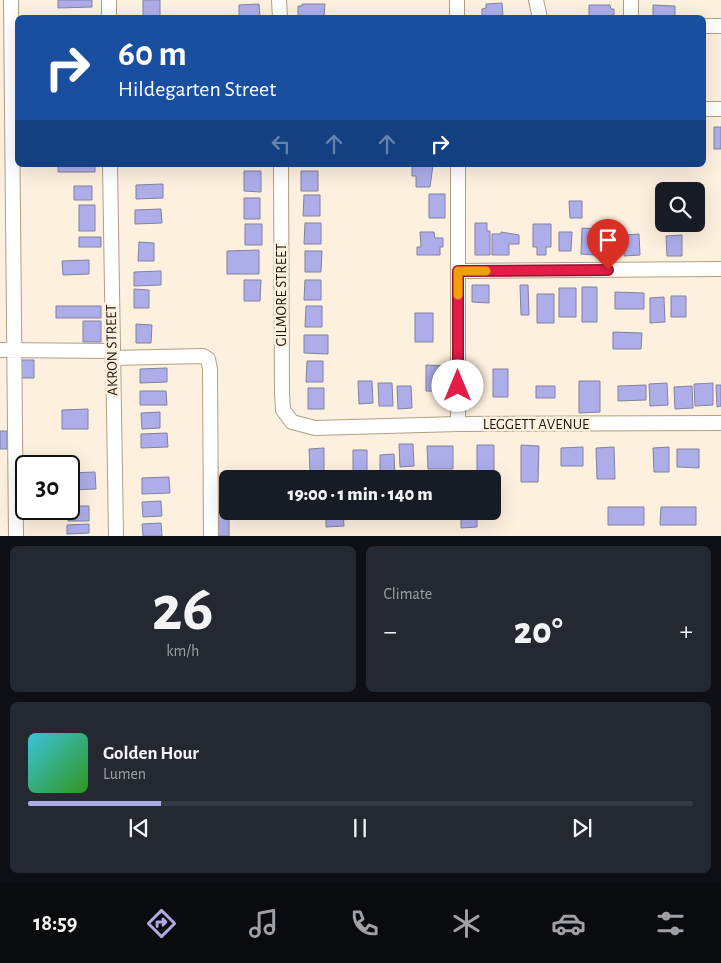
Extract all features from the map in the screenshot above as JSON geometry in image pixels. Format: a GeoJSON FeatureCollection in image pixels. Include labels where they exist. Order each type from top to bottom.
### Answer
{"type":"FeatureCollection","features":[{"type":"Feature","properties":{"kind":"street"},"geometry":{"type":"LineString","coordinates":[[11,0],[16,350],[16,536]]}},
{"type":"Feature","properties":{"kind":"street"},"geometry":{"type":"LineString","coordinates":[[109,0],[109,15]]}},
{"type":"Feature","properties":{"kind":"street"},"geometry":{"type":"LineString","coordinates":[[280,0],[280,15]]}},
{"type":"Feature","properties":{"kind":"street"},"geometry":{"type":"LineString","coordinates":[[457,0],[458,15]]}},
{"type":"Feature","properties":{"kind":"street"},"geometry":{"type":"LineString","coordinates":[[536,0],[539,15]]}},
{"type":"Feature","properties":{"kind":"street"},"geometry":{"type":"LineString","coordinates":[[631,0],[631,15]]}},
{"type":"Feature","properties":{"kind":"street"},"geometry":{"type":"LineString","coordinates":[[706,26],[721,26]]}},
{"type":"Feature","properties":{"kind":"street"},"geometry":{"type":"LineString","coordinates":[[706,109],[721,109]]}},
{"type":"Feature","properties":{"kind":"street","name":"AKRON STREET"},"geometry":{"type":"LineString","coordinates":[[110,167],[116,536]]}},
{"type":"Feature","properties":{"kind":"street","name":"GILMORE STREET"},"geometry":{"type":"LineString","coordinates":[[281,167],[282,393],[284,410],[292,422]]}},
{"type":"Feature","properties":{"kind":"street"},"geometry":{"type":"LineString","coordinates":[[458,167],[458,424]]}},
{"type":"Feature","properties":{"kind":"street"},"geometry":{"type":"LineString","coordinates":[[458,271],[721,269]]}},
{"type":"Feature","properties":{"kind":"street"},"geometry":{"type":"LineString","coordinates":[[0,350],[203,356],[208,359],[210,369],[211,536]]}},
{"type":"Feature","properties":{"kind":"street","name":"LEGGETT AVENUE"},"geometry":{"type":"LineString","coordinates":[[292,422],[315,428],[458,424],[721,423]]}},
{"type":"Feature","properties":{"kind":"building"},"geometry":{"type":"Polygon","coordinates":[[[58,0],[92,0],[92,7],[58,8],[58,0]]]}},
{"type":"Feature","properties":{"kind":"building"},"geometry":{"type":"Polygon","coordinates":[[[143,0],[160,0],[160,15],[143,15],[143,0]]]}},
{"type":"Feature","properties":{"kind":"building"},"geometry":{"type":"Polygon","coordinates":[[[502,3],[503,15],[482,15],[482,9],[486,8],[486,4],[502,3]]]}},
{"type":"Feature","properties":{"kind":"building"},"geometry":{"type":"Polygon","coordinates":[[[259,4],[260,15],[239,15],[239,5],[259,4]]]}},
{"type":"Feature","properties":{"kind":"building"},"geometry":{"type":"Polygon","coordinates":[[[302,4],[325,4],[324,15],[298,15],[298,6],[302,6],[302,4]]]}},
{"type":"Feature","properties":{"kind":"building"},"geometry":{"type":"Polygon","coordinates":[[[589,5],[610,5],[611,9],[614,9],[614,15],[589,15],[589,5]]]}},
{"type":"Feature","properties":{"kind":"building"},"geometry":{"type":"Polygon","coordinates":[[[653,5],[675,6],[675,15],[653,15],[653,5]]]}},
{"type":"Feature","properties":{"kind":"building"},"geometry":{"type":"Polygon","coordinates":[[[714,127],[721,127],[721,149],[714,149],[714,127]]]}},
{"type":"Feature","properties":{"kind":"building"},"geometry":{"type":"Polygon","coordinates":[[[58,167],[95,167],[95,172],[58,172],[58,167]]]}},
{"type":"Feature","properties":{"kind":"building"},"geometry":{"type":"Polygon","coordinates":[[[412,167],[433,167],[430,187],[416,187],[416,176],[412,176],[412,167]]]}},
{"type":"Feature","properties":{"kind":"building"},"geometry":{"type":"Polygon","coordinates":[[[244,171],[261,171],[261,192],[244,191],[244,171]]]}},
{"type":"Feature","properties":{"kind":"building"},"geometry":{"type":"Polygon","coordinates":[[[301,171],[318,171],[318,191],[301,191],[301,171]]]}},
{"type":"Feature","properties":{"kind":"building"},"geometry":{"type":"Polygon","coordinates":[[[163,184],[163,198],[136,199],[136,185],[163,184]]]}},
{"type":"Feature","properties":{"kind":"building"},"geometry":{"type":"Polygon","coordinates":[[[74,186],[92,186],[92,200],[74,200],[74,186]]]}},
{"type":"Feature","properties":{"kind":"building"},"geometry":{"type":"Polygon","coordinates":[[[429,194],[445,194],[445,218],[429,218],[429,194]]]}},
{"type":"Feature","properties":{"kind":"building"},"geometry":{"type":"Polygon","coordinates":[[[304,195],[320,195],[320,216],[303,216],[304,195]]]}},
{"type":"Feature","properties":{"kind":"building"},"geometry":{"type":"Polygon","coordinates":[[[244,198],[260,198],[260,219],[244,219],[244,198]]]}},
{"type":"Feature","properties":{"kind":"building"},"geometry":{"type":"Polygon","coordinates":[[[569,201],[582,201],[582,218],[570,218],[569,201]]]}},
{"type":"Feature","properties":{"kind":"building"},"geometry":{"type":"Polygon","coordinates":[[[79,205],[95,205],[95,231],[79,231],[79,205]]]}},
{"type":"Feature","properties":{"kind":"building"},"geometry":{"type":"Polygon","coordinates":[[[161,209],[162,223],[135,224],[135,210],[161,209]]]}},
{"type":"Feature","properties":{"kind":"building"},"geometry":{"type":"Polygon","coordinates":[[[305,223],[321,223],[321,244],[304,244],[305,223]]]}},
{"type":"Feature","properties":{"kind":"building"},"geometry":{"type":"Polygon","coordinates":[[[475,223],[487,223],[487,231],[490,231],[490,255],[475,255],[475,223]]]}},
{"type":"Feature","properties":{"kind":"building"},"geometry":{"type":"Polygon","coordinates":[[[245,224],[262,224],[262,245],[245,245],[245,224]]]}},
{"type":"Feature","properties":{"kind":"building"},"geometry":{"type":"Polygon","coordinates":[[[533,224],[551,224],[551,247],[546,247],[546,255],[537,255],[537,247],[533,247],[533,224]]]}},
{"type":"Feature","properties":{"kind":"building"},"geometry":{"type":"Polygon","coordinates":[[[582,228],[597,229],[596,255],[581,254],[582,228]]]}},
{"type":"Feature","properties":{"kind":"building"},"geometry":{"type":"Polygon","coordinates":[[[420,232],[434,232],[435,238],[443,238],[443,247],[440,247],[440,255],[417,255],[417,247],[421,247],[420,232]]]}},
{"type":"Feature","properties":{"kind":"building"},"geometry":{"type":"Polygon","coordinates":[[[501,232],[519,235],[519,244],[509,244],[509,255],[492,255],[492,234],[501,234],[501,232]]]}},
{"type":"Feature","properties":{"kind":"building"},"geometry":{"type":"Polygon","coordinates":[[[559,232],[572,232],[571,251],[559,251],[559,232]]]}},
{"type":"Feature","properties":{"kind":"building"},"geometry":{"type":"Polygon","coordinates":[[[639,234],[640,255],[624,256],[624,235],[639,234]]]}},
{"type":"Feature","properties":{"kind":"building"},"geometry":{"type":"Polygon","coordinates":[[[682,235],[682,256],[667,256],[666,236],[682,235]]]}},
{"type":"Feature","properties":{"kind":"building"},"geometry":{"type":"Polygon","coordinates":[[[79,237],[101,237],[101,247],[79,247],[79,237]]]}},
{"type":"Feature","properties":{"kind":"building"},"geometry":{"type":"Polygon","coordinates":[[[139,242],[154,243],[154,261],[138,261],[139,242]]]}},
{"type":"Feature","properties":{"kind":"building"},"geometry":{"type":"Polygon","coordinates":[[[259,250],[259,274],[227,274],[227,251],[259,250]]]}},
{"type":"Feature","properties":{"kind":"building"},"geometry":{"type":"Polygon","coordinates":[[[305,251],[322,251],[321,272],[305,272],[305,251]]]}},
{"type":"Feature","properties":{"kind":"building"},"geometry":{"type":"Polygon","coordinates":[[[89,260],[89,274],[63,275],[62,261],[89,260]]]}},
{"type":"Feature","properties":{"kind":"building"},"geometry":{"type":"Polygon","coordinates":[[[161,271],[161,285],[134,286],[134,272],[161,271]]]}},
{"type":"Feature","properties":{"kind":"building"},"geometry":{"type":"Polygon","coordinates":[[[244,280],[261,280],[260,301],[244,301],[244,280]]]}},
{"type":"Feature","properties":{"kind":"building"},"geometry":{"type":"Polygon","coordinates":[[[305,280],[321,280],[321,300],[304,300],[305,280]]]}},
{"type":"Feature","properties":{"kind":"building"},"geometry":{"type":"Polygon","coordinates":[[[472,285],[489,285],[489,303],[472,302],[472,285]]]}},
{"type":"Feature","properties":{"kind":"building"},"geometry":{"type":"Polygon","coordinates":[[[520,285],[528,285],[529,315],[521,315],[520,285]]]}},
{"type":"Feature","properties":{"kind":"building"},"geometry":{"type":"Polygon","coordinates":[[[582,287],[597,287],[597,322],[582,322],[582,287]]]}},
{"type":"Feature","properties":{"kind":"building"},"geometry":{"type":"Polygon","coordinates":[[[559,288],[576,288],[576,317],[559,317],[559,288]]]}},
{"type":"Feature","properties":{"kind":"building"},"geometry":{"type":"Polygon","coordinates":[[[134,289],[149,290],[149,308],[134,308],[134,289]]]}},
{"type":"Feature","properties":{"kind":"building"},"geometry":{"type":"Polygon","coordinates":[[[615,292],[644,293],[644,309],[615,309],[615,292]]]}},
{"type":"Feature","properties":{"kind":"building"},"geometry":{"type":"Polygon","coordinates":[[[537,294],[554,294],[554,323],[537,323],[537,294]]]}},
{"type":"Feature","properties":{"kind":"building"},"geometry":{"type":"Polygon","coordinates":[[[671,296],[686,296],[686,317],[671,317],[671,296]]]}},
{"type":"Feature","properties":{"kind":"building"},"geometry":{"type":"Polygon","coordinates":[[[664,297],[665,322],[650,323],[650,298],[664,297]]]}},
{"type":"Feature","properties":{"kind":"building"},"geometry":{"type":"Polygon","coordinates":[[[56,306],[101,306],[101,318],[56,318],[56,306]]]}},
{"type":"Feature","properties":{"kind":"building"},"geometry":{"type":"Polygon","coordinates":[[[306,306],[322,306],[322,327],[305,327],[306,306]]]}},
{"type":"Feature","properties":{"kind":"building"},"geometry":{"type":"Polygon","coordinates":[[[415,313],[433,313],[433,342],[415,342],[415,313]]]}},
{"type":"Feature","properties":{"kind":"building"},"geometry":{"type":"Polygon","coordinates":[[[83,321],[101,321],[101,342],[83,342],[83,321]]]}},
{"type":"Feature","properties":{"kind":"building"},"geometry":{"type":"Polygon","coordinates":[[[136,324],[152,325],[151,343],[136,343],[136,324]]]}},
{"type":"Feature","properties":{"kind":"building"},"geometry":{"type":"Polygon","coordinates":[[[613,332],[642,333],[641,349],[613,349],[613,332]]]}},
{"type":"Feature","properties":{"kind":"building"},"geometry":{"type":"Polygon","coordinates":[[[304,335],[328,335],[328,354],[304,353],[304,335]]]}},
{"type":"Feature","properties":{"kind":"building"},"geometry":{"type":"Polygon","coordinates":[[[21,360],[34,360],[34,378],[21,378],[21,360]]]}},
{"type":"Feature","properties":{"kind":"building"},"geometry":{"type":"Polygon","coordinates":[[[307,361],[323,361],[323,382],[306,382],[307,361]]]}},
{"type":"Feature","properties":{"kind":"building"},"geometry":{"type":"Polygon","coordinates":[[[426,365],[449,366],[449,391],[426,391],[426,365]]]}},
{"type":"Feature","properties":{"kind":"building"},"geometry":{"type":"Polygon","coordinates":[[[167,368],[167,382],[140,383],[140,369],[167,368]]]}},
{"type":"Feature","properties":{"kind":"building"},"geometry":{"type":"Polygon","coordinates":[[[493,369],[508,369],[508,397],[493,397],[493,369]]]}},
{"type":"Feature","properties":{"kind":"building"},"geometry":{"type":"Polygon","coordinates":[[[358,381],[372,381],[373,403],[359,404],[358,381]]]}},
{"type":"Feature","properties":{"kind":"building"},"geometry":{"type":"Polygon","coordinates":[[[579,381],[600,381],[600,412],[579,413],[579,381]]]}},
{"type":"Feature","properties":{"kind":"building"},"geometry":{"type":"Polygon","coordinates":[[[378,383],[392,383],[393,406],[379,406],[378,383]]]}},
{"type":"Feature","properties":{"kind":"building"},"geometry":{"type":"Polygon","coordinates":[[[667,383],[668,405],[650,406],[649,384],[667,383]]]}},
{"type":"Feature","properties":{"kind":"building"},"geometry":{"type":"Polygon","coordinates":[[[713,383],[713,405],[695,406],[694,384],[713,383]]]}},
{"type":"Feature","properties":{"kind":"building"},"geometry":{"type":"Polygon","coordinates":[[[646,385],[646,400],[618,401],[618,386],[646,385]]]}},
{"type":"Feature","properties":{"kind":"building"},"geometry":{"type":"Polygon","coordinates":[[[716,385],[721,385],[721,406],[717,407],[716,385]]]}},
{"type":"Feature","properties":{"kind":"building"},"geometry":{"type":"Polygon","coordinates":[[[397,386],[411,386],[412,408],[398,409],[397,386]]]}},
{"type":"Feature","properties":{"kind":"building"},"geometry":{"type":"Polygon","coordinates":[[[536,386],[555,386],[555,398],[536,398],[536,386]]]}},
{"type":"Feature","properties":{"kind":"building"},"geometry":{"type":"Polygon","coordinates":[[[692,386],[693,408],[675,409],[674,387],[692,386]]]}},
{"type":"Feature","properties":{"kind":"building"},"geometry":{"type":"Polygon","coordinates":[[[308,388],[324,388],[324,409],[308,409],[308,388]]]}},
{"type":"Feature","properties":{"kind":"building"},"geometry":{"type":"Polygon","coordinates":[[[140,391],[166,391],[167,405],[140,405],[140,391]]]}},
{"type":"Feature","properties":{"kind":"building"},"geometry":{"type":"Polygon","coordinates":[[[88,409],[88,429],[62,429],[62,410],[88,409]]]}},
{"type":"Feature","properties":{"kind":"building"},"geometry":{"type":"Polygon","coordinates":[[[160,412],[160,428],[142,429],[141,413],[160,412]]]}},
{"type":"Feature","properties":{"kind":"building"},"geometry":{"type":"Polygon","coordinates":[[[0,431],[7,431],[7,449],[0,449],[0,431]]]}},
{"type":"Feature","properties":{"kind":"building"},"geometry":{"type":"Polygon","coordinates":[[[167,433],[168,447],[141,448],[141,434],[167,433]]]}},
{"type":"Feature","properties":{"kind":"building"},"geometry":{"type":"Polygon","coordinates":[[[399,444],[413,444],[414,466],[400,467],[399,444]]]}},
{"type":"Feature","properties":{"kind":"building"},"geometry":{"type":"Polygon","coordinates":[[[477,445],[494,445],[494,470],[477,470],[477,445]]]}},
{"type":"Feature","properties":{"kind":"building"},"geometry":{"type":"Polygon","coordinates":[[[521,445],[539,446],[538,482],[521,482],[521,445]]]}},
{"type":"Feature","properties":{"kind":"building"},"geometry":{"type":"Polygon","coordinates":[[[427,446],[453,446],[453,469],[428,469],[427,446]]]}},
{"type":"Feature","properties":{"kind":"building"},"geometry":{"type":"Polygon","coordinates":[[[583,447],[583,466],[561,466],[561,448],[583,447]]]}},
{"type":"Feature","properties":{"kind":"building"},"geometry":{"type":"Polygon","coordinates":[[[614,447],[615,479],[597,479],[596,448],[614,447]]]}},
{"type":"Feature","properties":{"kind":"building"},"geometry":{"type":"Polygon","coordinates":[[[669,447],[669,472],[654,472],[653,448],[669,447]]]}},
{"type":"Feature","properties":{"kind":"building"},"geometry":{"type":"Polygon","coordinates":[[[324,448],[324,470],[310,470],[309,449],[324,448]]]}},
{"type":"Feature","properties":{"kind":"building"},"geometry":{"type":"Polygon","coordinates":[[[677,449],[699,449],[699,468],[677,467],[677,449]]]}},
{"type":"Feature","properties":{"kind":"building"},"geometry":{"type":"Polygon","coordinates":[[[353,450],[367,450],[367,470],[353,470],[353,450]]]}},
{"type":"Feature","properties":{"kind":"building"},"geometry":{"type":"Polygon","coordinates":[[[394,454],[395,470],[380,470],[380,455],[394,454]]]}},
{"type":"Feature","properties":{"kind":"building"},"geometry":{"type":"Polygon","coordinates":[[[95,472],[96,489],[80,490],[80,473],[95,472]]]}},
{"type":"Feature","properties":{"kind":"building"},"geometry":{"type":"Polygon","coordinates":[[[169,477],[170,493],[142,494],[142,478],[169,477]]]}},
{"type":"Feature","properties":{"kind":"building"},"geometry":{"type":"Polygon","coordinates":[[[161,501],[162,516],[143,517],[142,502],[161,501]]]}},
{"type":"Feature","properties":{"kind":"building"},"geometry":{"type":"Polygon","coordinates":[[[80,506],[89,506],[89,521],[68,521],[80,520],[80,506]]]}},
{"type":"Feature","properties":{"kind":"building"},"geometry":{"type":"Polygon","coordinates":[[[608,507],[644,507],[644,525],[608,525],[608,507]]]}},
{"type":"Feature","properties":{"kind":"building"},"geometry":{"type":"Polygon","coordinates":[[[661,507],[696,507],[696,525],[660,525],[661,507]]]}},
{"type":"Feature","properties":{"kind":"building"},"geometry":{"type":"Polygon","coordinates":[[[218,512],[219,520],[229,520],[229,536],[218,536],[218,512]]]}},
{"type":"Feature","properties":{"kind":"building"},"geometry":{"type":"Polygon","coordinates":[[[326,520],[344,520],[344,526],[326,527],[326,520]]]}},
{"type":"Feature","properties":{"kind":"building"},"geometry":{"type":"Polygon","coordinates":[[[461,520],[477,520],[477,527],[461,528],[461,520]]]}},
{"type":"Feature","properties":{"kind":"building"},"geometry":{"type":"Polygon","coordinates":[[[161,523],[162,536],[143,536],[142,524],[161,523]]]}},
{"type":"Feature","properties":{"kind":"building"},"geometry":{"type":"Polygon","coordinates":[[[89,524],[89,533],[67,534],[67,525],[89,524]]]}},
{"type":"Feature","properties":{"kind":"slow traffic"},"geometry":{"type":"LineString","coordinates":[[458,295],[458,271],[486,271]]}},
{"type":"Feature","properties":{"kind":"route"},"geometry":{"type":"LineString","coordinates":[[458,386],[458,271],[608,270]]}}]}
